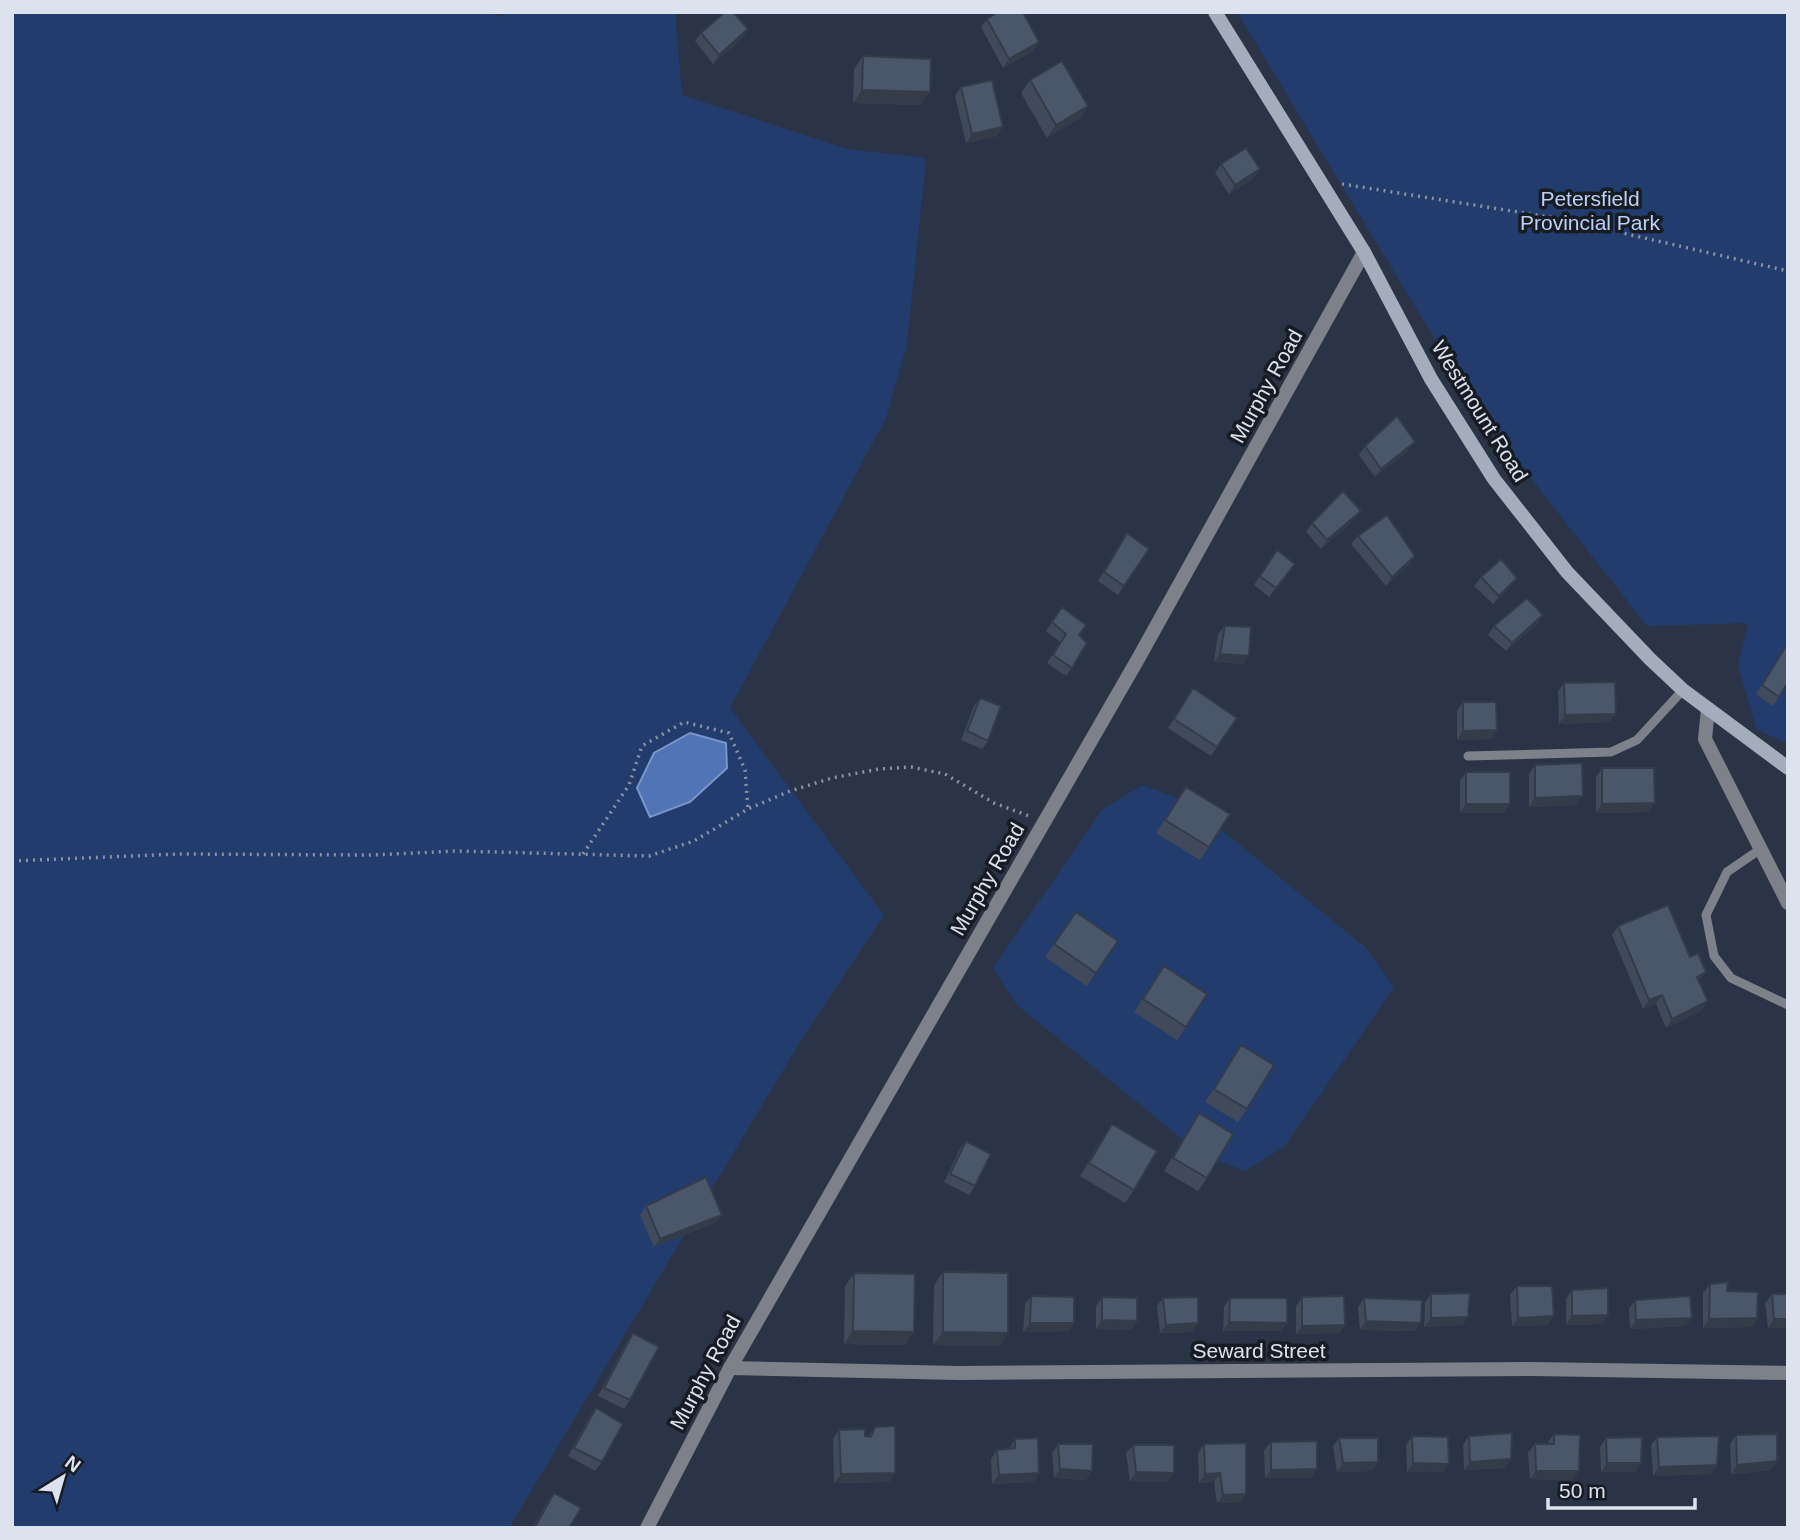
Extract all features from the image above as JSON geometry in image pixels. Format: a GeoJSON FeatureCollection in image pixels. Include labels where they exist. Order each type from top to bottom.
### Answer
{"type":"FeatureCollection","features":[{"type":"Feature","properties":{"kind":"main road","name":"Westmount Road"},"geometry":{"type":"LineString","coordinates":[[1215,12],[1364,252],[1431,379],[1494,479],[1567,572],[1650,659],[1683,690],[1788,768]]}},
{"type":"Feature","properties":{"kind":"street","name":"Murphy Road"},"geometry":{"type":"LineString","coordinates":[[647,1528],[730,1368],[1139,659],[1364,252]]}},
{"type":"Feature","properties":{"kind":"street"},"geometry":{"type":"LineString","coordinates":[[1708,709],[1705,738],[1788,902]]}},
{"type":"Feature","properties":{"kind":"street","name":"Seward Street"},"geometry":{"type":"LineString","coordinates":[[730,1368],[959,1373],[1532,1369],[1788,1373]]}},
{"type":"Feature","properties":{"kind":"lane"},"geometry":{"type":"LineString","coordinates":[[1468,756],[1611,752],[1637,740],[1683,690]]}},
{"type":"Feature","properties":{"kind":"lane"},"geometry":{"type":"LineString","coordinates":[[1762,848],[1727,872],[1706,915],[1714,956],[1731,978],[1788,1005]]}},
{"type":"Feature","properties":{"kind":"path"},"geometry":{"type":"LineString","coordinates":[[1319,180],[1562,219],[1788,271]]}},
{"type":"Feature","properties":{"kind":"path"},"geometry":{"type":"LineString","coordinates":[[583,855],[629,785],[642,746],[684,722],[729,733],[746,771],[748,809]]}},
{"type":"Feature","properties":{"kind":"path"},"geometry":{"type":"LineString","coordinates":[[12,861],[178,854],[373,855],[456,851],[649,856],[694,841],[748,809],[790,791],[832,778],[879,769],[911,767],[945,774],[994,803],[1044,822]]}},
{"type":"Feature","properties":{"kind":"green space"},"geometry":{"type":"Polygon","coordinates":[[[12,12],[492,12],[497,17],[510,12],[675,12],[682,95],[847,149],[926,158],[907,344],[886,418],[730,708],[884,915],[795,1050],[509,1528],[12,1528],[12,12]]]}},
{"type":"Feature","properties":{"kind":"green space","name":"Petersfield Provincial Park"},"geometry":{"type":"Polygon","coordinates":[[[1237,12],[1788,12],[1788,743],[1757,730],[1738,666],[1748,623],[1647,626],[1479,412],[1237,12]]]}},
{"type":"Feature","properties":{"kind":"green space"},"geometry":{"type":"Polygon","coordinates":[[[1142,785],[1186,801],[1366,948],[1394,987],[1285,1146],[1245,1171],[1201,1154],[1017,1005],[993,968],[1102,810],[1142,785]]]}},
{"type":"Feature","properties":{"kind":"shaded area"},"geometry":{"type":"Polygon","coordinates":[[[690,733],[726,743],[727,768],[690,802],[650,817],[637,788],[654,753],[690,733]]]}},
{"type":"Feature","properties":{"kind":"building"},"geometry":{"type":"Polygon","coordinates":[[[725,12],[733,12],[748,29],[719,55],[701,33],[725,12]]]}},
{"type":"Feature","properties":{"kind":"building"},"geometry":{"type":"Polygon","coordinates":[[[998,12],[1023,12],[1039,42],[1009,59],[987,19],[998,12]]]}},
{"type":"Feature","properties":{"kind":"building"},"geometry":{"type":"Polygon","coordinates":[[[863,56],[931,59],[930,92],[862,90],[863,56]]]}},
{"type":"Feature","properties":{"kind":"building"},"geometry":{"type":"Polygon","coordinates":[[[1062,61],[1088,106],[1056,125],[1030,80],[1062,61]]]}},
{"type":"Feature","properties":{"kind":"building"},"geometry":{"type":"Polygon","coordinates":[[[992,80],[1003,127],[972,134],[961,87],[992,80]]]}},
{"type":"Feature","properties":{"kind":"building"},"geometry":{"type":"Polygon","coordinates":[[[1246,148],[1260,169],[1235,185],[1221,164],[1246,148]]]}},
{"type":"Feature","properties":{"kind":"building"},"geometry":{"type":"Polygon","coordinates":[[[1397,416],[1415,442],[1381,469],[1365,446],[1397,416]]]}},
{"type":"Feature","properties":{"kind":"building"},"geometry":{"type":"Polygon","coordinates":[[[1343,491],[1361,511],[1327,540],[1312,523],[1343,491]]]}},
{"type":"Feature","properties":{"kind":"building"},"geometry":{"type":"Polygon","coordinates":[[[1387,515],[1415,556],[1392,577],[1358,536],[1387,515]]]}},
{"type":"Feature","properties":{"kind":"building"},"geometry":{"type":"Polygon","coordinates":[[[1127,533],[1149,549],[1124,586],[1104,572],[1127,533]]]}},
{"type":"Feature","properties":{"kind":"building"},"geometry":{"type":"Polygon","coordinates":[[[1277,550],[1295,564],[1276,588],[1260,576],[1277,550]]]}},
{"type":"Feature","properties":{"kind":"building"},"geometry":{"type":"Polygon","coordinates":[[[1501,559],[1517,578],[1499,596],[1481,577],[1501,559]]]}},
{"type":"Feature","properties":{"kind":"building"},"geometry":{"type":"Polygon","coordinates":[[[1527,598],[1543,615],[1512,643],[1494,626],[1527,598]]]}},
{"type":"Feature","properties":{"kind":"building"},"geometry":{"type":"Polygon","coordinates":[[[1062,607],[1086,625],[1079,635],[1087,643],[1072,668],[1053,655],[1066,634],[1052,622],[1062,607]]]}},
{"type":"Feature","properties":{"kind":"building"},"geometry":{"type":"Polygon","coordinates":[[[1225,626],[1251,627],[1249,656],[1220,654],[1225,626]]]}},
{"type":"Feature","properties":{"kind":"building"},"geometry":{"type":"Polygon","coordinates":[[[1788,643],[1788,682],[1779,697],[1762,685],[1788,643]]]}},
{"type":"Feature","properties":{"kind":"building"},"geometry":{"type":"Polygon","coordinates":[[[1615,682],[1616,714],[1565,715],[1564,683],[1615,682]]]}},
{"type":"Feature","properties":{"kind":"building"},"geometry":{"type":"Polygon","coordinates":[[[1193,688],[1237,718],[1217,747],[1174,719],[1193,688]]]}},
{"type":"Feature","properties":{"kind":"building"},"geometry":{"type":"Polygon","coordinates":[[[980,698],[1001,706],[988,741],[967,731],[980,698]]]}},
{"type":"Feature","properties":{"kind":"building"},"geometry":{"type":"Polygon","coordinates":[[[1463,702],[1496,702],[1497,730],[1463,731],[1463,702]]]}},
{"type":"Feature","properties":{"kind":"building"},"geometry":{"type":"Polygon","coordinates":[[[1582,763],[1583,796],[1535,798],[1535,765],[1582,763]]]}},
{"type":"Feature","properties":{"kind":"building"},"geometry":{"type":"Polygon","coordinates":[[[1602,768],[1654,768],[1655,803],[1602,804],[1602,768]]]}},
{"type":"Feature","properties":{"kind":"building"},"geometry":{"type":"Polygon","coordinates":[[[1466,772],[1510,772],[1510,804],[1466,804],[1466,772]]]}},
{"type":"Feature","properties":{"kind":"building"},"geometry":{"type":"Polygon","coordinates":[[[1186,787],[1230,814],[1209,847],[1165,820],[1186,787]]]}},
{"type":"Feature","properties":{"kind":"building"},"geometry":{"type":"Polygon","coordinates":[[[1668,905],[1690,957],[1698,953],[1706,972],[1697,977],[1708,1001],[1672,1019],[1662,995],[1649,1000],[1618,926],[1668,905]]]}},
{"type":"Feature","properties":{"kind":"building"},"geometry":{"type":"Polygon","coordinates":[[[1076,912],[1118,941],[1096,973],[1054,944],[1076,912]]]}},
{"type":"Feature","properties":{"kind":"building"},"geometry":{"type":"Polygon","coordinates":[[[1164,966],[1207,994],[1186,1027],[1143,999],[1164,966]]]}},
{"type":"Feature","properties":{"kind":"building"},"geometry":{"type":"Polygon","coordinates":[[[1241,1045],[1274,1065],[1247,1109],[1214,1089],[1241,1045]]]}},
{"type":"Feature","properties":{"kind":"building"},"geometry":{"type":"Polygon","coordinates":[[[1199,1113],[1233,1134],[1207,1178],[1173,1158],[1199,1113]]]}},
{"type":"Feature","properties":{"kind":"building"},"geometry":{"type":"Polygon","coordinates":[[[1112,1124],[1157,1151],[1134,1190],[1089,1163],[1112,1124]]]}},
{"type":"Feature","properties":{"kind":"building"},"geometry":{"type":"Polygon","coordinates":[[[966,1141],[991,1154],[975,1186],[950,1174],[966,1141]]]}},
{"type":"Feature","properties":{"kind":"building"},"geometry":{"type":"Polygon","coordinates":[[[706,1177],[722,1215],[660,1239],[646,1206],[706,1177]]]}},
{"type":"Feature","properties":{"kind":"building"},"geometry":{"type":"Polygon","coordinates":[[[943,1272],[1008,1273],[1008,1333],[943,1332],[943,1272]]]}},
{"type":"Feature","properties":{"kind":"building"},"geometry":{"type":"Polygon","coordinates":[[[854,1273],[915,1274],[914,1332],[853,1331],[854,1273]]]}},
{"type":"Feature","properties":{"kind":"building"},"geometry":{"type":"Polygon","coordinates":[[[1728,1282],[1727,1291],[1758,1292],[1757,1318],[1709,1319],[1710,1284],[1728,1282]]]}},
{"type":"Feature","properties":{"kind":"building"},"geometry":{"type":"Polygon","coordinates":[[[1517,1286],[1552,1286],[1554,1316],[1518,1318],[1517,1286]]]}},
{"type":"Feature","properties":{"kind":"building"},"geometry":{"type":"Polygon","coordinates":[[[1608,1288],[1608,1315],[1572,1316],[1572,1290],[1608,1288]]]}},
{"type":"Feature","properties":{"kind":"building"},"geometry":{"type":"Polygon","coordinates":[[[1470,1293],[1468,1317],[1431,1318],[1431,1294],[1470,1293]]]}},
{"type":"Feature","properties":{"kind":"building"},"geometry":{"type":"Polygon","coordinates":[[[1772,1294],[1788,1294],[1788,1319],[1774,1319],[1772,1294]]]}},
{"type":"Feature","properties":{"kind":"building"},"geometry":{"type":"Polygon","coordinates":[[[1031,1296],[1074,1297],[1074,1323],[1030,1323],[1031,1296]]]}},
{"type":"Feature","properties":{"kind":"building"},"geometry":{"type":"Polygon","coordinates":[[[1344,1296],[1345,1325],[1302,1326],[1302,1297],[1344,1296]]]}},
{"type":"Feature","properties":{"kind":"building"},"geometry":{"type":"Polygon","coordinates":[[[1690,1296],[1692,1318],[1636,1320],[1635,1300],[1690,1296]]]}},
{"type":"Feature","properties":{"kind":"building"},"geometry":{"type":"Polygon","coordinates":[[[1102,1297],[1137,1298],[1137,1321],[1102,1320],[1102,1297]]]}},
{"type":"Feature","properties":{"kind":"building"},"geometry":{"type":"Polygon","coordinates":[[[1198,1297],[1198,1323],[1166,1325],[1163,1298],[1198,1297]]]}},
{"type":"Feature","properties":{"kind":"building"},"geometry":{"type":"Polygon","coordinates":[[[1230,1298],[1287,1298],[1287,1323],[1229,1322],[1230,1298]]]}},
{"type":"Feature","properties":{"kind":"building"},"geometry":{"type":"Polygon","coordinates":[[[1364,1298],[1422,1300],[1421,1323],[1366,1321],[1364,1298]]]}},
{"type":"Feature","properties":{"kind":"building"},"geometry":{"type":"Polygon","coordinates":[[[633,1333],[659,1347],[630,1400],[604,1388],[633,1333]]]}},
{"type":"Feature","properties":{"kind":"building"},"geometry":{"type":"Polygon","coordinates":[[[596,1408],[623,1424],[602,1462],[574,1448],[596,1408]]]}},
{"type":"Feature","properties":{"kind":"building"},"geometry":{"type":"Polygon","coordinates":[[[895,1426],[895,1473],[841,1474],[839,1430],[865,1429],[865,1436],[871,1437],[875,1427],[895,1426]]]}},
{"type":"Feature","properties":{"kind":"building"},"geometry":{"type":"Polygon","coordinates":[[[1512,1433],[1511,1459],[1470,1462],[1469,1436],[1512,1433]]]}},
{"type":"Feature","properties":{"kind":"building"},"geometry":{"type":"Polygon","coordinates":[[[1554,1434],[1580,1435],[1579,1471],[1536,1471],[1535,1444],[1554,1444],[1554,1434]]]}},
{"type":"Feature","properties":{"kind":"building"},"geometry":{"type":"Polygon","coordinates":[[[1777,1434],[1777,1461],[1737,1465],[1736,1435],[1777,1434]]]}},
{"type":"Feature","properties":{"kind":"building"},"geometry":{"type":"Polygon","coordinates":[[[1412,1436],[1448,1437],[1449,1464],[1413,1463],[1412,1436]]]}},
{"type":"Feature","properties":{"kind":"building"},"geometry":{"type":"Polygon","coordinates":[[[1719,1436],[1717,1465],[1659,1467],[1657,1437],[1719,1436]]]}},
{"type":"Feature","properties":{"kind":"building"},"geometry":{"type":"Polygon","coordinates":[[[1642,1437],[1641,1463],[1607,1463],[1606,1438],[1642,1437]]]}},
{"type":"Feature","properties":{"kind":"building"},"geometry":{"type":"Polygon","coordinates":[[[1038,1438],[1039,1473],[999,1475],[997,1450],[1015,1448],[1015,1439],[1038,1438]]]}},
{"type":"Feature","properties":{"kind":"building"},"geometry":{"type":"Polygon","coordinates":[[[1339,1438],[1378,1438],[1378,1462],[1343,1463],[1339,1438]]]}},
{"type":"Feature","properties":{"kind":"building"},"geometry":{"type":"Polygon","coordinates":[[[1317,1441],[1317,1469],[1271,1470],[1271,1442],[1317,1441]]]}},
{"type":"Feature","properties":{"kind":"building"},"geometry":{"type":"Polygon","coordinates":[[[1246,1443],[1246,1494],[1223,1495],[1220,1473],[1205,1474],[1204,1444],[1246,1443]]]}},
{"type":"Feature","properties":{"kind":"building"},"geometry":{"type":"Polygon","coordinates":[[[1058,1444],[1093,1444],[1092,1471],[1060,1469],[1058,1444]]]}},
{"type":"Feature","properties":{"kind":"building"},"geometry":{"type":"Polygon","coordinates":[[[1133,1445],[1174,1445],[1174,1473],[1136,1472],[1133,1445]]]}},
{"type":"Feature","properties":{"kind":"building"},"geometry":{"type":"Polygon","coordinates":[[[554,1493],[581,1508],[569,1528],[536,1528],[535,1527],[554,1493]]]}}]}
